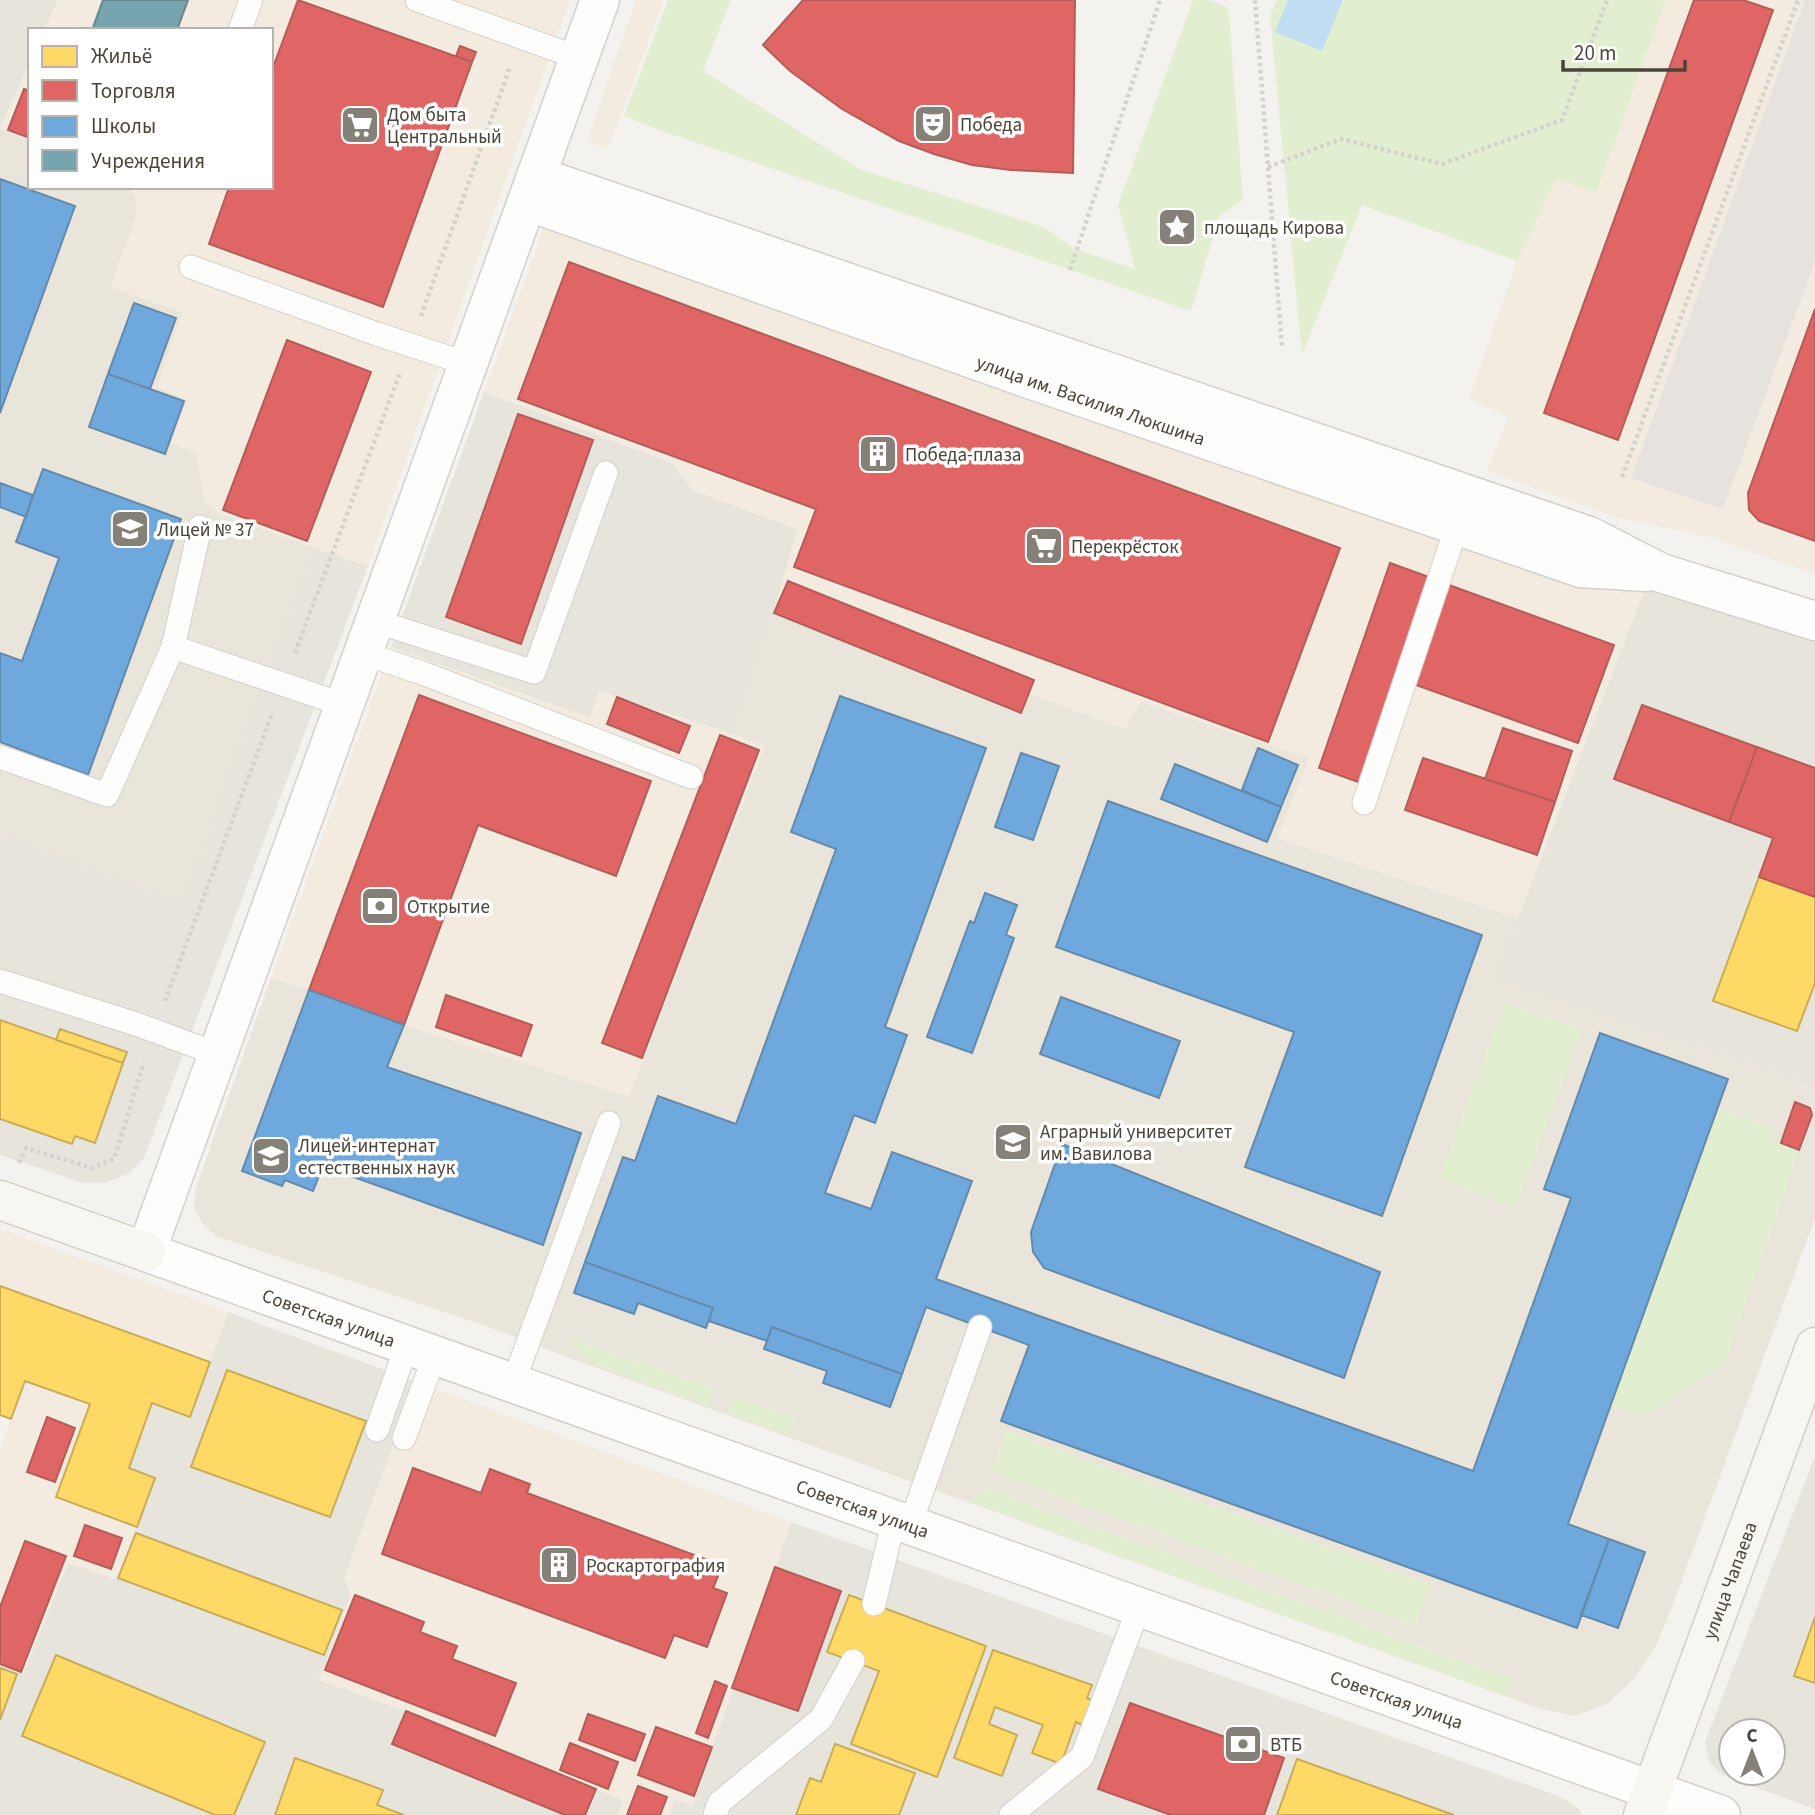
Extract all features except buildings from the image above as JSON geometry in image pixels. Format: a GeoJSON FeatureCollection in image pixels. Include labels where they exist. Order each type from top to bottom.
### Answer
{"type":"FeatureCollection","features":[{"type":"Feature","properties":{"kind":"street"},"geometry":{"type":"LineString","coordinates":[[146,1252],[600,0]]}},
{"type":"Feature","properties":{"kind":"street","name":"улица им. Василия Люкшина"},"geometry":{"type":"LineString","coordinates":[[532,188],[1032,380],[1457,526],[1581,568],[1661,573]]}},
{"type":"Feature","properties":{"kind":"street","name":"улица им. Василия Люкшина"},"geometry":{"type":"LineString","coordinates":[[532,188],[1589,536],[1661,573],[1815,621]]}},
{"type":"Feature","properties":{"kind":"street","name":"Советская улица"},"geometry":{"type":"LineString","coordinates":[[2,1201],[1139,1606],[1647,1802],[1720,1815]]}},
{"type":"Feature","properties":{"kind":"street","name":"улица Чапаева"},"geometry":{"type":"LineString","coordinates":[[1647,1802],[1815,1346]]}},
{"type":"Feature","properties":{"kind":"lane"},"geometry":{"type":"LineString","coordinates":[[241,28],[251,0]]}},
{"type":"Feature","properties":{"kind":"lane"},"geometry":{"type":"LineString","coordinates":[[417,0],[579,58]]}},
{"type":"Feature","properties":{"kind":"lane"},"geometry":{"type":"LineString","coordinates":[[191,267],[468,364]]}},
{"type":"Feature","properties":{"kind":"lane"},"geometry":{"type":"LineString","coordinates":[[369,637],[534,672],[606,473]]}},
{"type":"Feature","properties":{"kind":"lane"},"geometry":{"type":"LineString","coordinates":[[1364,803],[1457,526]]}},
{"type":"Feature","properties":{"kind":"lane"},"geometry":{"type":"LineString","coordinates":[[0,757],[107,795],[173,647],[200,527]]}},
{"type":"Feature","properties":{"kind":"lane"},"geometry":{"type":"LineString","coordinates":[[369,637],[425,674],[691,777]]}},
{"type":"Feature","properties":{"kind":"lane"},"geometry":{"type":"LineString","coordinates":[[173,647],[344,705]]}},
{"type":"Feature","properties":{"kind":"lane"},"geometry":{"type":"LineString","coordinates":[[0,981],[154,1030],[218,1054]]}},
{"type":"Feature","properties":{"kind":"lane"},"geometry":{"type":"LineString","coordinates":[[513,1383],[609,1123]]}},
{"type":"Feature","properties":{"kind":"lane"},"geometry":{"type":"LineString","coordinates":[[874,1604],[902,1522],[980,1327]]}},
{"type":"Feature","properties":{"kind":"lane"},"geometry":{"type":"LineString","coordinates":[[377,1430],[421,1350]]}},
{"type":"Feature","properties":{"kind":"lane"},"geometry":{"type":"LineString","coordinates":[[404,1438],[421,1350]]}},
{"type":"Feature","properties":{"kind":"lane"},"geometry":{"type":"LineString","coordinates":[[1011,1815],[1082,1757],[1139,1606]]}},
{"type":"Feature","properties":{"kind":"lane"},"geometry":{"type":"LineString","coordinates":[[715,1815],[719,1803],[821,1719],[853,1661]]}},
{"type":"Feature","properties":{"kind":"path"},"geometry":{"type":"LineString","coordinates":[[1070,270],[1160,0]]}},
{"type":"Feature","properties":{"kind":"path"},"geometry":{"type":"LineString","coordinates":[[1255,0],[1282,347]]}},
{"type":"Feature","properties":{"kind":"path"},"geometry":{"type":"LineString","coordinates":[[1268,167],[1341,139],[1442,164],[1562,120],[1607,0]]}},
{"type":"Feature","properties":{"kind":"path"},"geometry":{"type":"LineString","coordinates":[[1622,477],[1798,0]]}},
{"type":"Feature","properties":{"kind":"path"},"geometry":{"type":"LineString","coordinates":[[2,1201],[26,1148],[92,1168],[114,1159],[154,1030],[411,345],[520,37]]}},
{"type":"Feature","properties":{"kind":"shaded area"},"geometry":{"type":"Polygon","coordinates":[[[0,0],[58,0],[45,28],[28,28],[28,66],[0,129],[0,0]]]}},
{"type":"Feature","properties":{"kind":"shaded area"},"geometry":{"type":"Polygon","coordinates":[[[58,0],[570,0],[368,566],[217,514],[204,500],[196,454],[171,443],[157,387],[110,288],[135,218],[136,198],[130,189],[273,189],[273,28],[45,28],[58,0]]]}},
{"type":"Feature","properties":{"kind":"shaded area"},"geometry":{"type":"Polygon","coordinates":[[[636,0],[664,0],[608,149],[587,141],[636,0]]]}},
{"type":"Feature","properties":{"kind":"shaded area"},"geometry":{"type":"Polygon","coordinates":[[[1666,0],[1815,0],[1815,574],[1710,537],[1615,517],[1487,471],[1508,417],[1469,399],[1517,261],[1557,178],[1596,192],[1666,0]]]}},
{"type":"Feature","properties":{"kind":"shaded area"},"geometry":{"type":"Polygon","coordinates":[[[1805,0],[1815,0],[1815,261],[1723,509],[1631,478],[1805,0]]]}},
{"type":"Feature","properties":{"kind":"shaded area"},"geometry":{"type":"Polygon","coordinates":[[[28,67],[28,140],[0,129],[28,67]]]}},
{"type":"Feature","properties":{"kind":"shaded area","name":"Лицей № 37"},"geometry":{"type":"Polygon","coordinates":[[[0,129],[28,140],[28,189],[130,189],[303,544],[368,566],[144,1158],[128,1174],[104,1183],[83,1183],[0,1155],[0,129]]]}},
{"type":"Feature","properties":{"kind":"shaded area","name":"Лицей № 37"},"geometry":{"type":"Polygon","coordinates":[[[0,129],[28,140],[28,189],[130,189],[136,198],[135,218],[110,287],[182,312],[157,387],[187,400],[171,443],[196,454],[204,500],[217,514],[314,548],[256,698],[183,903],[0,832],[0,129]]]}},
{"type":"Feature","properties":{"kind":"shaded area"},"geometry":{"type":"Polygon","coordinates":[[[563,226],[1617,594],[1647,583],[1518,918],[1276,838],[1308,758],[1126,729],[777,600],[797,529],[694,491],[672,463],[484,392],[543,229],[563,226]]]}},
{"type":"Feature","properties":{"kind":"shaded area"},"geometry":{"type":"Polygon","coordinates":[[[484,392],[672,463],[694,491],[798,529],[732,734],[599,691],[590,718],[391,647],[484,392]]]}},
{"type":"Feature","properties":{"kind":"shaded area"},"geometry":{"type":"Polygon","coordinates":[[[1647,583],[1815,641],[1815,1087],[1494,978],[1647,583]]]}},
{"type":"Feature","properties":{"kind":"shaded area","name":"Аграрный университет им. Вавилова"},"geometry":{"type":"Polygon","coordinates":[[[777,600],[1125,729],[1141,702],[1309,758],[1277,838],[1518,918],[1494,978],[1815,1087],[1815,1218],[1655,1648],[1633,1680],[1608,1703],[1575,1716],[1541,1709],[486,1326],[216,1236],[203,1224],[194,1209],[196,1187],[271,978],[404,1025],[629,1097],[765,746],[732,734],[777,600]]]}},
{"type":"Feature","properties":{"kind":"shaded area"},"geometry":{"type":"Polygon","coordinates":[[[391,647],[590,718],[599,691],[765,745],[629,1098],[404,1025],[271,978],[391,647]]]}},
{"type":"Feature","properties":{"kind":"shaded area"},"geometry":{"type":"Polygon","coordinates":[[[0,1229],[228,1312],[190,1417],[152,1403],[129,1468],[155,1478],[116,1580],[68,1563],[22,1674],[0,1666],[0,1448],[11,1419],[0,1415],[0,1229]]]}},
{"type":"Feature","properties":{"kind":"shaded area"},"geometry":{"type":"Polygon","coordinates":[[[228,1312],[417,1382],[344,1578],[351,1593],[320,1680],[406,1711],[623,1800],[618,1815],[0,1815],[0,1666],[23,1674],[68,1563],[117,1579],[154,1477],[129,1468],[152,1403],[190,1416],[228,1312]]]}},
{"type":"Feature","properties":{"kind":"shaded area"},"geometry":{"type":"Polygon","coordinates":[[[417,1382],[791,1522],[693,1805],[674,1799],[669,1815],[618,1815],[622,1800],[406,1711],[319,1680],[351,1594],[344,1578],[417,1382]]]}},
{"type":"Feature","properties":{"kind":"shaded area"},"geometry":{"type":"Polygon","coordinates":[[[1815,1456],[1815,1809],[1755,1787],[1787,1787],[1787,1717],[1717,1717],[1717,1770],[1709,1762],[1705,1742],[1815,1456]]]}},
{"type":"Feature","properties":{"kind":"shaded area"},"geometry":{"type":"Polygon","coordinates":[[[791,1522],[1561,1797],[1580,1810],[1581,1815],[669,1815],[674,1799],[692,1805],[791,1522]]]}},
{"type":"Feature","properties":{"kind":"green space"},"geometry":{"type":"Polygon","coordinates":[[[668,0],[731,0],[703,71],[859,169],[1044,227],[1074,249],[1135,269],[1118,205],[1193,0],[1208,0],[1227,7],[1229,15],[1243,200],[1219,216],[1191,311],[659,130],[624,116],[668,0]]]}},
{"type":"Feature","properties":{"kind":"green space"},"geometry":{"type":"Polygon","coordinates":[[[1277,0],[1666,0],[1596,193],[1557,178],[1517,261],[1362,205],[1302,355],[1270,15],[1277,0]]]}},
{"type":"Feature","properties":{"kind":"green space"},"geometry":{"type":"Polygon","coordinates":[[[1505,1002],[1582,1030],[1516,1207],[1439,1179],[1505,1002]]]}},
{"type":"Feature","properties":{"kind":"green space"},"geometry":{"type":"Polygon","coordinates":[[[1717,1108],[1775,1128],[1772,1139],[1799,1150],[1725,1363],[1643,1418],[1610,1406],[1717,1108]]]}},
{"type":"Feature","properties":{"kind":"green space"},"geometry":{"type":"Polygon","coordinates":[[[570,1339],[715,1388],[709,1406],[590,1362],[570,1339]]]}},
{"type":"Feature","properties":{"kind":"green space"},"geometry":{"type":"Polygon","coordinates":[[[734,1395],[797,1418],[790,1435],[727,1412],[734,1395]]]}},
{"type":"Feature","properties":{"kind":"green space"},"geometry":{"type":"Polygon","coordinates":[[[1006,1431],[1431,1585],[1415,1626],[992,1472],[1006,1431]]]}},
{"type":"Feature","properties":{"kind":"green space"},"geometry":{"type":"Polygon","coordinates":[[[985,1488],[1514,1680],[1508,1697],[971,1502],[985,1488]]]}},
{"type":"Feature","properties":{"kind":"water"},"geometry":{"type":"Polygon","coordinates":[[[1288,0],[1343,0],[1322,51],[1275,32],[1288,0]]]}},
{"type":"Feature","properties":{"kind":"place","name":"Победа"},"geometry":{"type":"Point","coordinates":[933,124]}},
{"type":"Feature","properties":{"kind":"place","name":"Дом быта Центральный"},"geometry":{"type":"Point","coordinates":[360,125]}},
{"type":"Feature","properties":{"kind":"place","name":"площадь Кирова"},"geometry":{"type":"Point","coordinates":[1177,227]}},
{"type":"Feature","properties":{"kind":"place","name":"Победа-плаза"},"geometry":{"type":"Point","coordinates":[878,454]}},
{"type":"Feature","properties":{"kind":"place","name":"Лицей № 37"},"geometry":{"type":"Point","coordinates":[130,529]}},
{"type":"Feature","properties":{"kind":"place","name":"Перекрёсток"},"geometry":{"type":"Point","coordinates":[1044,546]}},
{"type":"Feature","properties":{"kind":"place","name":"Открытие"},"geometry":{"type":"Point","coordinates":[380,906]}},
{"type":"Feature","properties":{"kind":"place","name":"Аграрный университет им. Вавилова"},"geometry":{"type":"Point","coordinates":[1013,1142]}},
{"type":"Feature","properties":{"kind":"place","name":"Лицей-интернат естественных наук"},"geometry":{"type":"Point","coordinates":[271,1156]}},
{"type":"Feature","properties":{"kind":"place","name":"Роскартография"},"geometry":{"type":"Point","coordinates":[559,1565]}},
{"type":"Feature","properties":{"kind":"place","name":"ВТБ"},"geometry":{"type":"Point","coordinates":[1243,1744]}}]}
